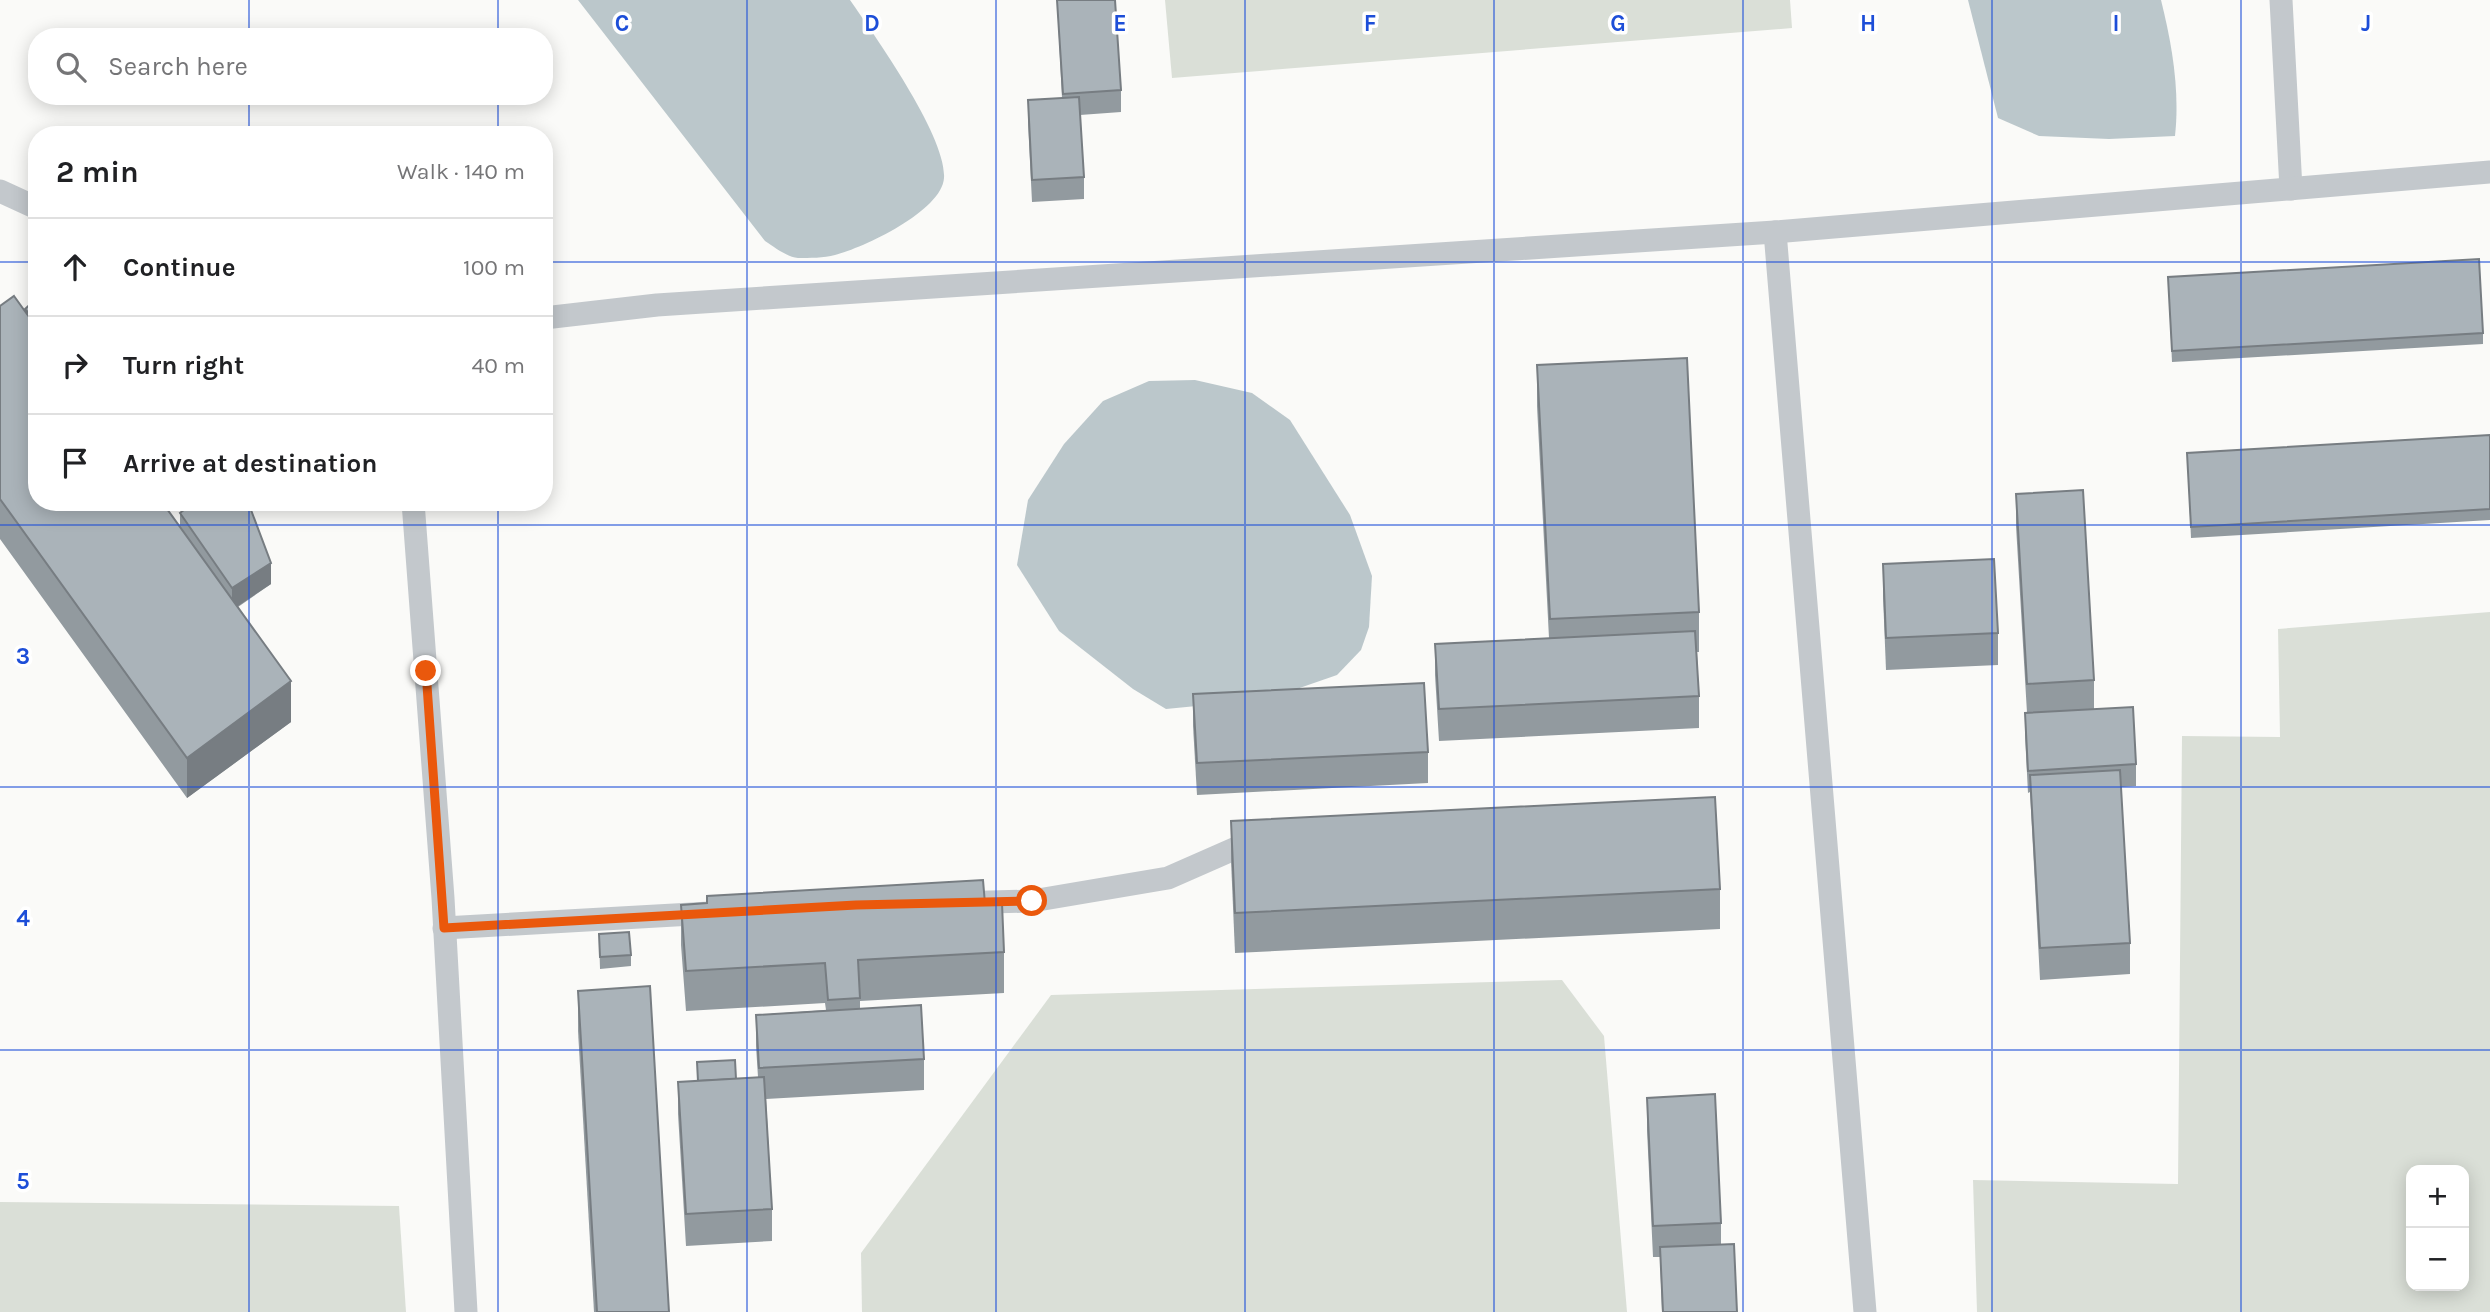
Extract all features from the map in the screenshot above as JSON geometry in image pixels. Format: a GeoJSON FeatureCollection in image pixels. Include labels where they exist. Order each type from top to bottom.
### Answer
{"type":"FeatureCollection","features":[{"type":"Feature","properties":{"kind":"lane"},"geometry":{"type":"LineString","coordinates":[[2281,0],[2291,188]]}},
{"type":"Feature","properties":{"kind":"lane"},"geometry":{"type":"LineString","coordinates":[[553,317],[657,305],[1775,232],[2490,172]]}},
{"type":"Feature","properties":{"kind":"lane"},"geometry":{"type":"LineString","coordinates":[[0,191],[28,204]]}},
{"type":"Feature","properties":{"kind":"lane"},"geometry":{"type":"LineString","coordinates":[[1775,232],[1865,1312]]}},
{"type":"Feature","properties":{"kind":"lane"},"geometry":{"type":"LineString","coordinates":[[414,511],[444,928],[466,1312]]}},
{"type":"Feature","properties":{"kind":"lane"},"geometry":{"type":"LineString","coordinates":[[937,903],[1032,901],[1168,878],[1262,836],[1276,835]]}},
{"type":"Feature","properties":{"kind":"lane"},"geometry":{"type":"LineString","coordinates":[[444,928],[732,912]]}},
{"type":"Feature","properties":{"kind":"shaded area"},"geometry":{"type":"Polygon","coordinates":[[[578,0],[850,0],[908,87],[934,138],[942,160],[944,178],[940,190],[916,215],[864,245],[826,257],[798,258],[785,254],[765,241],[578,0]]]}},
{"type":"Feature","properties":{"kind":"shaded area"},"geometry":{"type":"Polygon","coordinates":[[[1165,0],[1790,0],[1792,28],[1172,78],[1165,0]]]}},
{"type":"Feature","properties":{"kind":"shaded area"},"geometry":{"type":"Polygon","coordinates":[[[1968,0],[2161,0],[2174,68],[2175,136],[2109,139],[2039,136],[1998,118],[1968,0]]]}},
{"type":"Feature","properties":{"kind":"shaded area"},"geometry":{"type":"Polygon","coordinates":[[[1195,380],[1252,393],[1290,420],[1350,515],[1372,576],[1369,627],[1361,650],[1337,675],[1268,699],[1166,709],[1133,689],[1059,631],[1017,565],[1028,500],[1064,444],[1103,401],[1149,381],[1195,380]]]}},
{"type":"Feature","properties":{"kind":"shaded area"},"geometry":{"type":"Polygon","coordinates":[[[2490,612],[2490,1312],[1977,1312],[1973,1180],[2178,1184],[2182,736],[2280,737],[2278,629],[2490,612]]]}},
{"type":"Feature","properties":{"kind":"shaded area"},"geometry":{"type":"Polygon","coordinates":[[[1562,980],[1604,1036],[1627,1312],[862,1312],[861,1253],[1051,995],[1562,980]]]}},
{"type":"Feature","properties":{"kind":"shaded area"},"geometry":{"type":"Polygon","coordinates":[[[0,1202],[399,1206],[406,1312],[0,1312],[0,1202]]]}},
{"type":"Feature","properties":{"kind":"building"},"geometry":{"type":"Polygon","coordinates":[[[1057,0],[1115,0],[1121,90],[1063,94],[1057,0]]]}},
{"type":"Feature","properties":{"kind":"building"},"geometry":{"type":"Polygon","coordinates":[[[1079,97],[1084,177],[1032,180],[1028,100],[1079,97]]]}},
{"type":"Feature","properties":{"kind":"building"},"geometry":{"type":"Polygon","coordinates":[[[2479,259],[2483,333],[2172,351],[2168,277],[2479,259]]]}},
{"type":"Feature","properties":{"kind":"building"},"geometry":{"type":"Polygon","coordinates":[[[14,296],[28,315],[28,511],[168,511],[291,681],[187,758],[0,499],[0,306],[14,296]]]}},
{"type":"Feature","properties":{"kind":"building"},"geometry":{"type":"Polygon","coordinates":[[[1687,358],[1699,612],[1550,619],[1537,365],[1687,358]]]}},
{"type":"Feature","properties":{"kind":"building"},"geometry":{"type":"Polygon","coordinates":[[[2490,435],[2490,509],[2191,527],[2187,453],[2490,435]]]}},
{"type":"Feature","properties":{"kind":"building"},"geometry":{"type":"Polygon","coordinates":[[[2083,490],[2094,680],[2027,684],[2016,494],[2083,490]]]}},
{"type":"Feature","properties":{"kind":"building"},"geometry":{"type":"Polygon","coordinates":[[[251,511],[271,563],[232,588],[180,513],[251,511]]]}},
{"type":"Feature","properties":{"kind":"building"},"geometry":{"type":"Polygon","coordinates":[[[1994,559],[1998,633],[1886,638],[1883,564],[1994,559]]]}},
{"type":"Feature","properties":{"kind":"building"},"geometry":{"type":"Polygon","coordinates":[[[1695,631],[1699,696],[1439,709],[1435,644],[1695,631]]]}},
{"type":"Feature","properties":{"kind":"building"},"geometry":{"type":"Polygon","coordinates":[[[1424,683],[1428,752],[1197,763],[1193,694],[1424,683]]]}},
{"type":"Feature","properties":{"kind":"building"},"geometry":{"type":"Polygon","coordinates":[[[2133,707],[2136,764],[2028,771],[2025,713],[2133,707]]]}},
{"type":"Feature","properties":{"kind":"building"},"geometry":{"type":"Polygon","coordinates":[[[2120,770],[2130,943],[2040,948],[2030,775],[2120,770]]]}},
{"type":"Feature","properties":{"kind":"building"},"geometry":{"type":"Polygon","coordinates":[[[1715,797],[1720,889],[1235,913],[1231,821],[1715,797]]]}},
{"type":"Feature","properties":{"kind":"building"},"geometry":{"type":"Polygon","coordinates":[[[983,880],[985,904],[1002,903],[1004,952],[858,960],[860,998],[828,1000],[825,963],[686,971],[681,905],[707,903],[707,896],[983,880]]]}},
{"type":"Feature","properties":{"kind":"building"},"geometry":{"type":"Polygon","coordinates":[[[629,932],[631,955],[600,957],[599,934],[629,932]]]}},
{"type":"Feature","properties":{"kind":"building"},"geometry":{"type":"Polygon","coordinates":[[[650,986],[669,1312],[597,1312],[578,991],[650,986]]]}},
{"type":"Feature","properties":{"kind":"building"},"geometry":{"type":"Polygon","coordinates":[[[921,1005],[924,1059],[759,1068],[756,1015],[921,1005]]]}},
{"type":"Feature","properties":{"kind":"building"},"geometry":{"type":"Polygon","coordinates":[[[735,1060],[736,1079],[698,1081],[697,1062],[735,1060]]]}},
{"type":"Feature","properties":{"kind":"building"},"geometry":{"type":"Polygon","coordinates":[[[764,1077],[772,1209],[686,1214],[678,1082],[764,1077]]]}},
{"type":"Feature","properties":{"kind":"building"},"geometry":{"type":"Polygon","coordinates":[[[1715,1094],[1721,1223],[1653,1226],[1647,1098],[1715,1094]]]}},
{"type":"Feature","properties":{"kind":"building"},"geometry":{"type":"Polygon","coordinates":[[[1734,1244],[1737,1312],[1663,1312],[1660,1247],[1734,1244]]]}},
{"type":"Feature","properties":{"kind":"route"},"geometry":{"type":"LineString","coordinates":[[426,671],[444,928],[856,905],[1032,901]]}}]}
